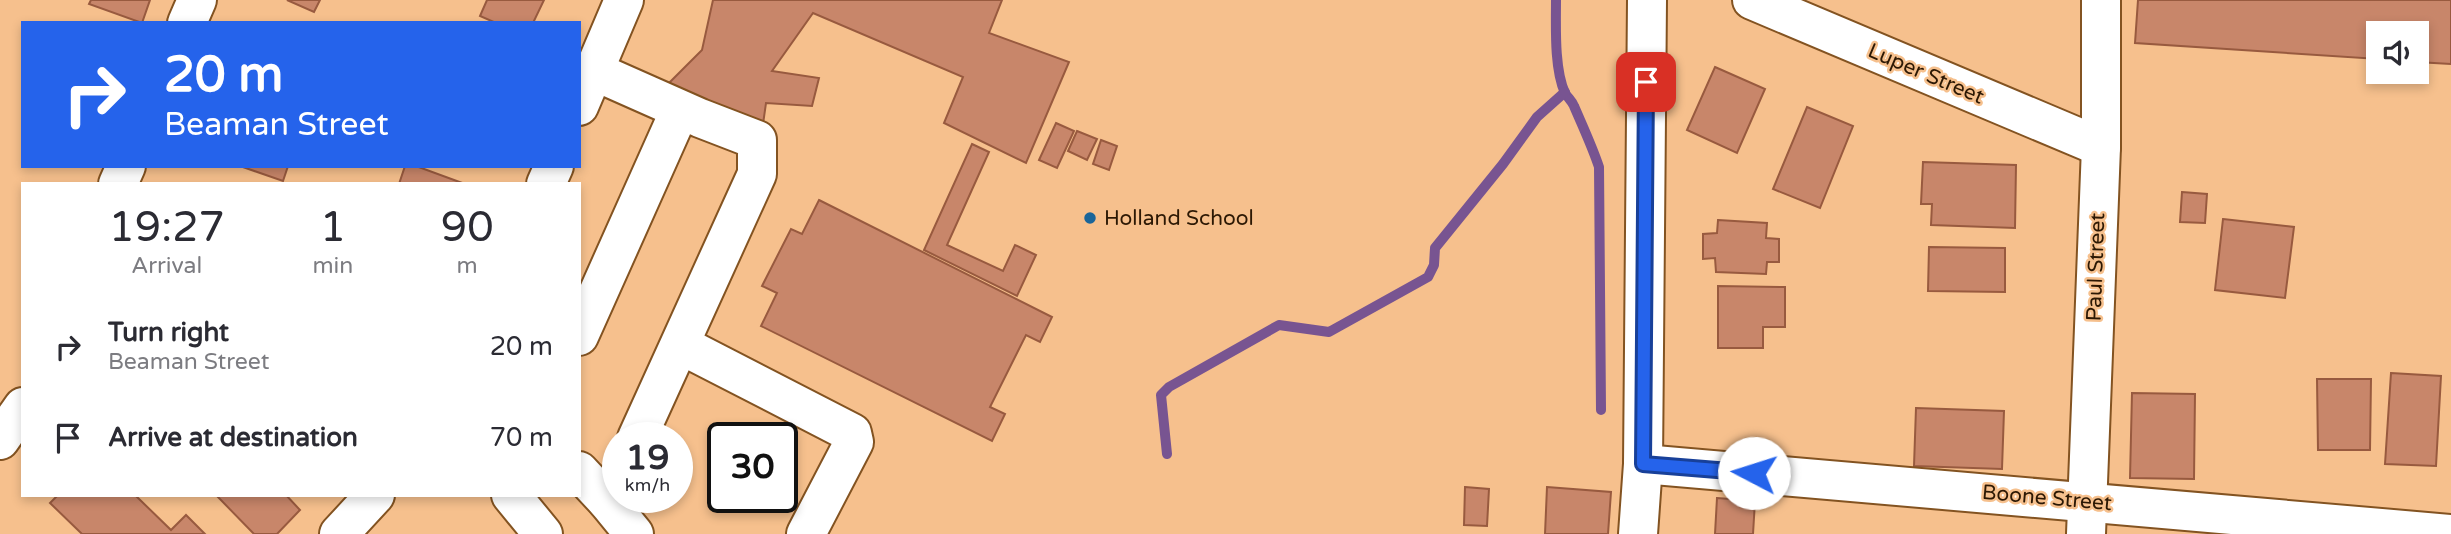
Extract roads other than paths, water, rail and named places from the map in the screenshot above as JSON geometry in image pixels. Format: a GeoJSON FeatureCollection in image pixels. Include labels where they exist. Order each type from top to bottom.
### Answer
{"type":"FeatureCollection","features":[{"type":"Feature","properties":{"kind":"street"},"geometry":{"type":"LineString","coordinates":[[188,21],[197,0]]}},
{"type":"Feature","properties":{"kind":"street"},"geometry":{"type":"LineString","coordinates":[[581,101],[624,0]]}},
{"type":"Feature","properties":{"kind":"street"},"geometry":{"type":"LineString","coordinates":[[1638,534],[1643,464],[1647,0]]}},
{"type":"Feature","properties":{"kind":"street","name":"Luper Street"},"geometry":{"type":"LineString","coordinates":[[1752,0],[2101,147]]}},
{"type":"Feature","properties":{"kind":"street","name":"Paul Street"},"geometry":{"type":"LineString","coordinates":[[2087,517],[2101,147],[2101,0]]}},
{"type":"Feature","properties":{"kind":"street"},"geometry":{"type":"LineString","coordinates":[[594,71],[680,110],[757,140],[757,174],[645,422]]}},
{"type":"Feature","properties":{"kind":"street"},"geometry":{"type":"LineString","coordinates":[[581,332],[680,110]]}},
{"type":"Feature","properties":{"kind":"street"},"geometry":{"type":"LineString","coordinates":[[681,345],[852,433],[854,442],[806,534]]}},
{"type":"Feature","properties":{"kind":"street"},"geometry":{"type":"LineString","coordinates":[[0,440],[21,410]]}},
{"type":"Feature","properties":{"kind":"street","name":"Boone Street"},"geometry":{"type":"LineString","coordinates":[[1643,464],[2087,517],[2451,534]]}},
{"type":"Feature","properties":{"kind":"street"},"geometry":{"type":"LineString","coordinates":[[581,472],[602,484]]}},
{"type":"Feature","properties":{"kind":"street"},"geometry":{"type":"LineString","coordinates":[[339,534],[373,497]]}},
{"type":"Feature","properties":{"kind":"street"},"geometry":{"type":"LineString","coordinates":[[513,497],[543,534]]}},
{"type":"Feature","properties":{"kind":"street"},"geometry":{"type":"LineString","coordinates":[[624,513],[634,534]]}},
{"type":"Feature","properties":{"kind":"waterway"},"geometry":{"type":"LineString","coordinates":[[1556,0],[1556,47],[1561,83],[1574,106],[1599,167],[1601,410]]}},
{"type":"Feature","properties":{"kind":"waterway"},"geometry":{"type":"LineString","coordinates":[[1167,454],[1161,395],[1169,387],[1279,325],[1329,332],[1428,277],[1434,265],[1435,248],[1537,117],[1565,92]]}},
{"type":"Feature","properties":{"kind":"place","name":"Holland School"},"geometry":{"type":"Point","coordinates":[1090,218]}}]}
